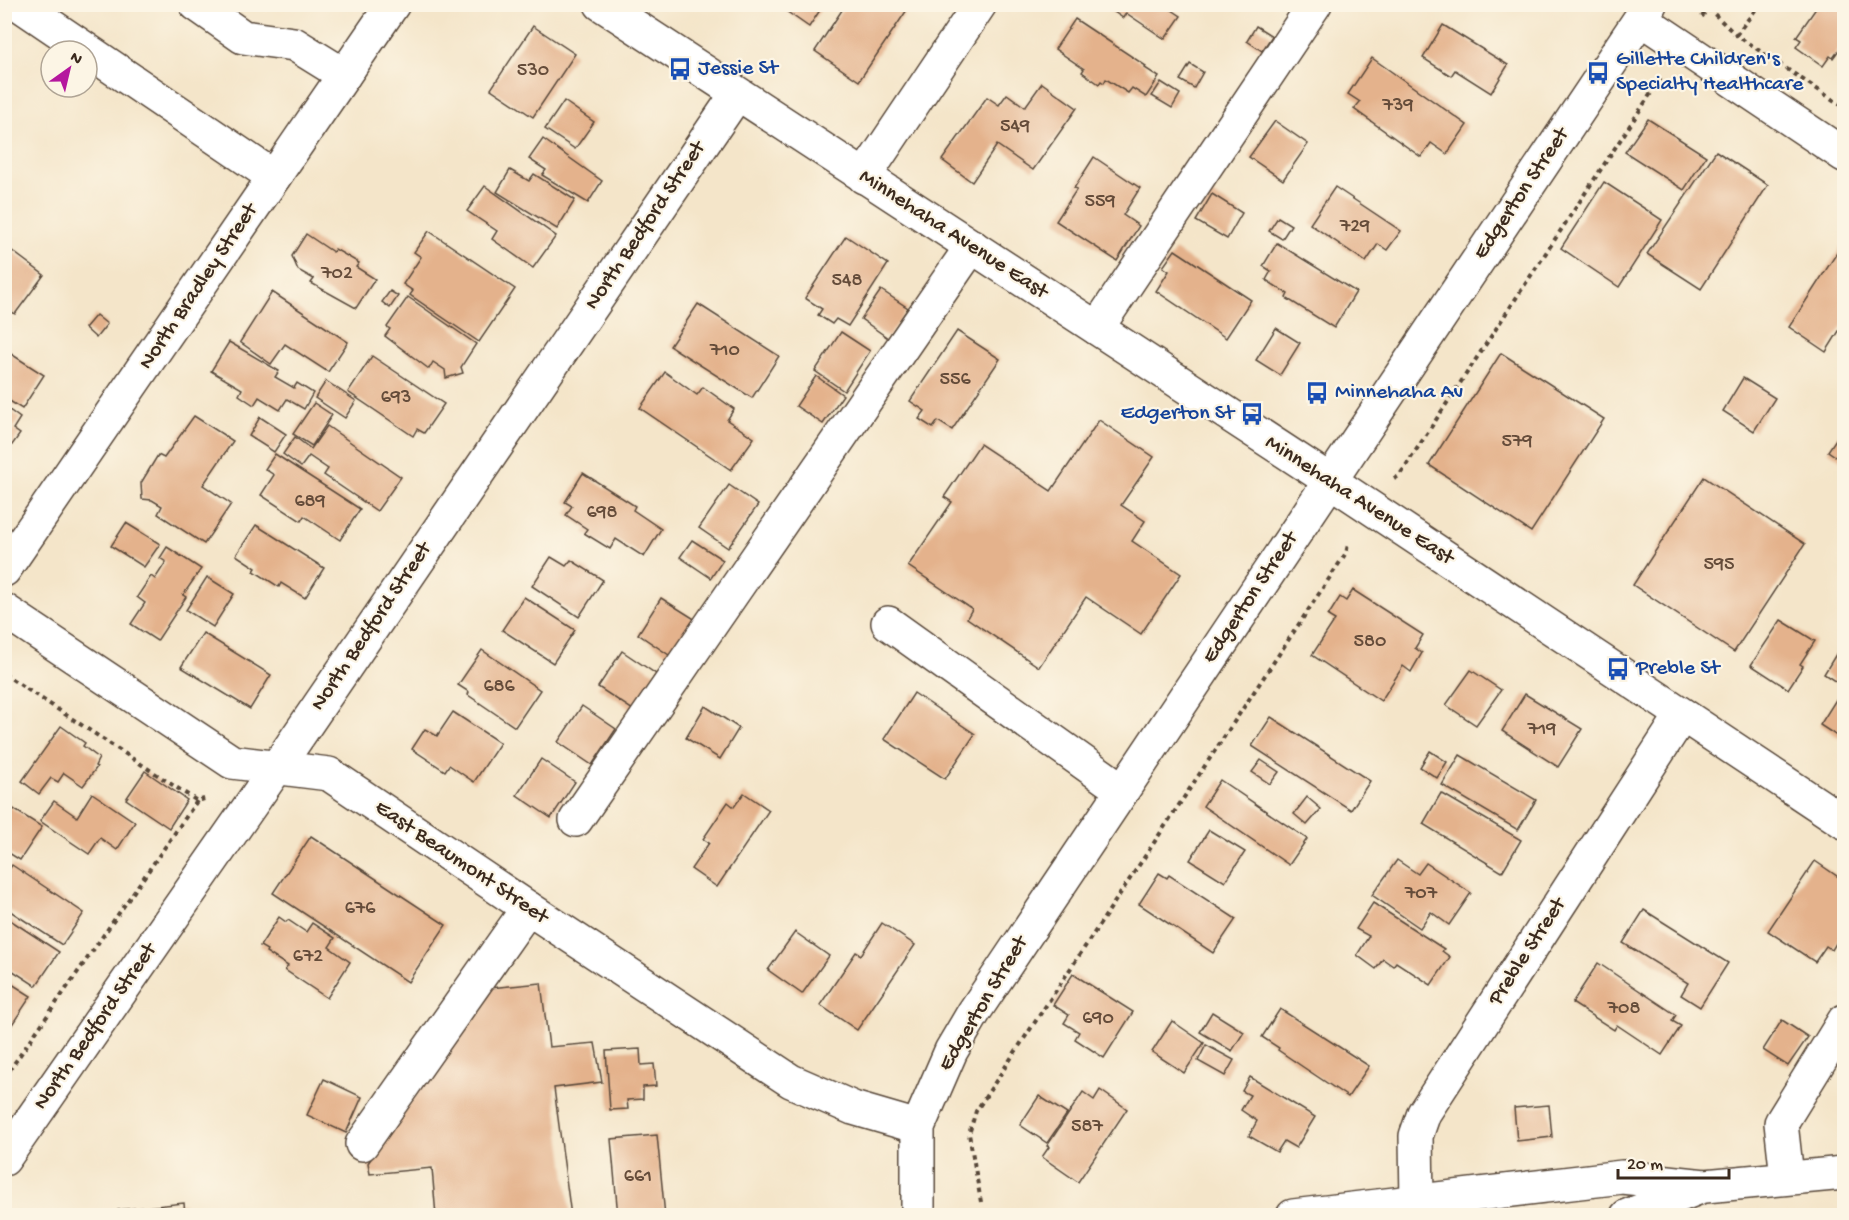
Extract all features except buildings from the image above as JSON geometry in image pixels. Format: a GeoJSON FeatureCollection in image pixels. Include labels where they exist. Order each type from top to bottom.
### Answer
{"type":"FeatureCollection","features":[{"type":"Feature","properties":{"kind":"street"},"geometry":{"type":"LineString","coordinates":[[19,4],[274,177]]}},
{"type":"Feature","properties":{"kind":"street"},"geometry":{"type":"LineString","coordinates":[[196,4],[243,37],[294,44],[344,75]]}},
{"type":"Feature","properties":{"kind":"street","name":"North Bradley Street"},"geometry":{"type":"LineString","coordinates":[[4,570],[393,4]]}},
{"type":"Feature","properties":{"kind":"street","name":"Minnehaha Avenue East"},"geometry":{"type":"LineString","coordinates":[[601,4],[636,14],[737,94],[1329,480],[1845,822]]}},
{"type":"Feature","properties":{"kind":"street"},"geometry":{"type":"LineString","coordinates":[[864,177],[980,4]]}},
{"type":"Feature","properties":{"kind":"street"},"geometry":{"type":"LineString","coordinates":[[1097,328],[1315,4]]}},
{"type":"Feature","properties":{"kind":"street"},"geometry":{"type":"LineString","coordinates":[[1645,12],[1682,47],[1845,155]]}},
{"type":"Feature","properties":{"kind":"street","name":"Edgerton Street"},"geometry":{"type":"LineString","coordinates":[[918,1215],[918,1127],[951,1051],[974,1012],[1645,12]]}},
{"type":"Feature","properties":{"kind":"street","name":"North Bedford Street"},"geometry":{"type":"LineString","coordinates":[[4,1159],[277,767],[737,94]]}},
{"type":"Feature","properties":{"kind":"street"},"geometry":{"type":"LineString","coordinates":[[576,820],[972,246]]}},
{"type":"Feature","properties":{"kind":"street","name":"East Beaumont Street"},"geometry":{"type":"LineString","coordinates":[[4,610],[232,762],[329,774],[791,1081],[853,1108],[918,1127]]}},
{"type":"Feature","properties":{"kind":"street"},"geometry":{"type":"LineString","coordinates":[[888,624],[1122,790]]}},
{"type":"Feature","properties":{"kind":"street","name":"Preble Street"},"geometry":{"type":"LineString","coordinates":[[1417,1202],[1416,1136],[1425,1113],[1682,715]]}},
{"type":"Feature","properties":{"kind":"street"},"geometry":{"type":"LineString","coordinates":[[362,1144],[528,908]]}},
{"type":"Feature","properties":{"kind":"street"},"geometry":{"type":"LineString","coordinates":[[1787,1177],[1781,1123],[1845,1021]]}},
{"type":"Feature","properties":{"kind":"street"},"geometry":{"type":"LineString","coordinates":[[1627,1215],[1700,1201],[1787,1177],[1845,1173]]}},
{"type":"Feature","properties":{"kind":"street"},"geometry":{"type":"LineString","coordinates":[[1293,1215],[1622,1177],[1700,1201]]}},
{"type":"Feature","properties":{"kind":"path"},"geometry":{"type":"LineString","coordinates":[[1736,35],[1760,4]]}},
{"type":"Feature","properties":{"kind":"path"},"geometry":{"type":"LineString","coordinates":[[1394,479],[1709,6],[1736,35],[1845,107]]}},
{"type":"Feature","properties":{"kind":"path"},"geometry":{"type":"LineString","coordinates":[[981,1202],[969,1134],[976,1111],[1340,563],[1348,545]]}},
{"type":"Feature","properties":{"kind":"path"},"geometry":{"type":"LineString","coordinates":[[4,674],[197,801]]}},
{"type":"Feature","properties":{"kind":"path"},"geometry":{"type":"LineString","coordinates":[[4,1078],[197,801],[208,798]]}},
{"type":"Feature","properties":{"kind":"place","name":"Jessie St"},"geometry":{"type":"Point","coordinates":[680,69]}},
{"type":"Feature","properties":{"kind":"place","name":"Gillette Children's Specialty Healthcare"},"geometry":{"type":"Point","coordinates":[1598,73]}},
{"type":"Feature","properties":{"kind":"place","name":"Minnehaha Av"},"geometry":{"type":"Point","coordinates":[1317,393]}},
{"type":"Feature","properties":{"kind":"place","name":"Edgerton St"},"geometry":{"type":"Point","coordinates":[1252,414]}},
{"type":"Feature","properties":{"kind":"place","name":"Preble St"},"geometry":{"type":"Point","coordinates":[1618,669]}}]}
